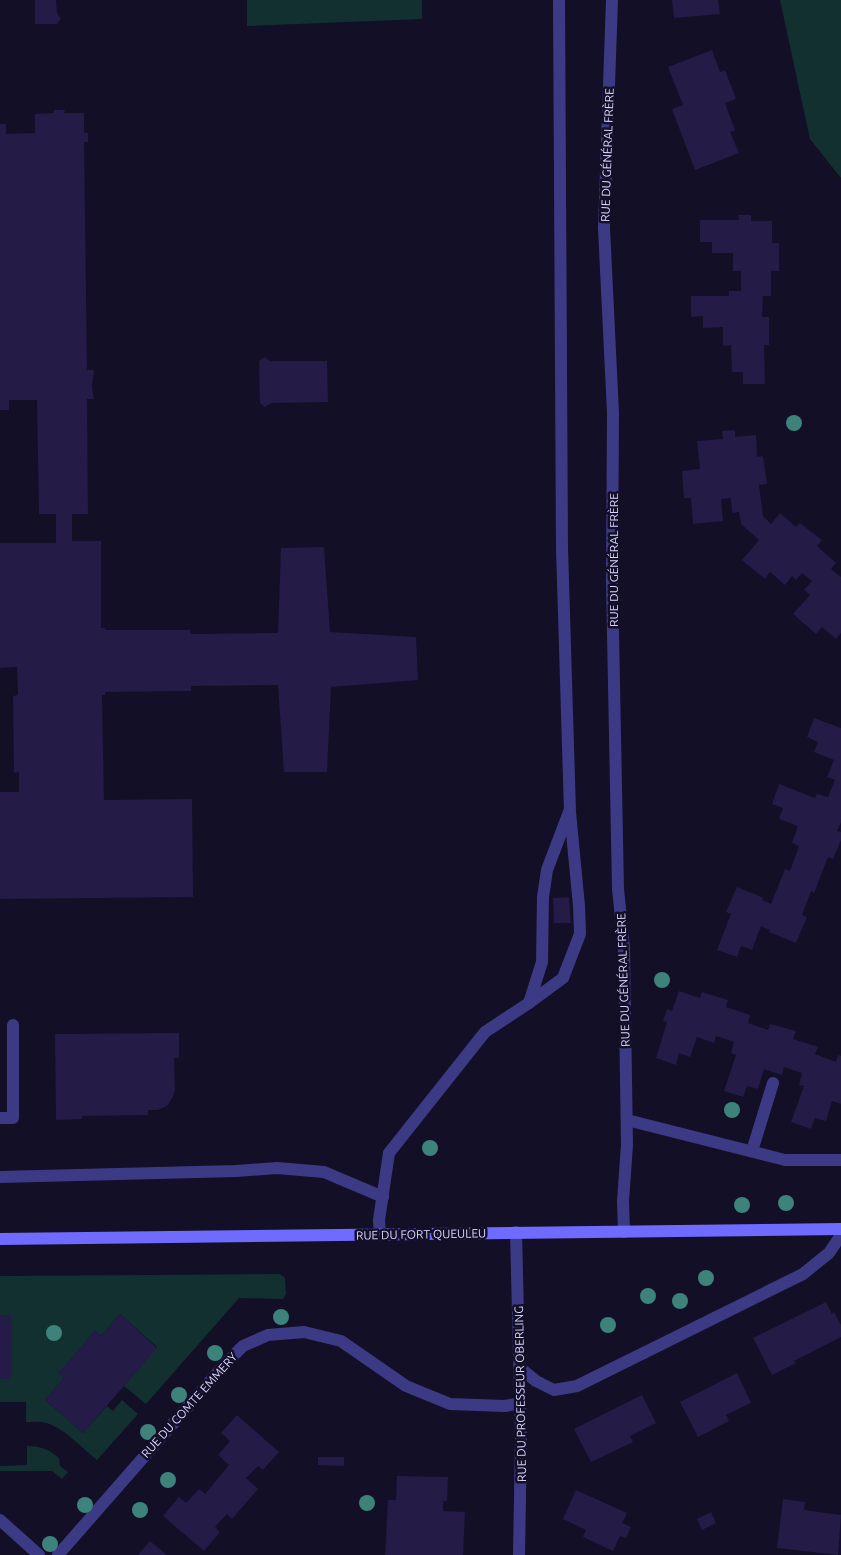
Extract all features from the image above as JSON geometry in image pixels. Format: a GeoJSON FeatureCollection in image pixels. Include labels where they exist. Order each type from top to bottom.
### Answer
{"type":"FeatureCollection","features":[{"type":"Feature","properties":{"kind":"street"},"geometry":{"type":"LineString","coordinates":[[380,1235],[379,1220],[389,1153],[485,1032],[563,978],[580,934],[580,906],[570,812],[562,548],[559,0]]}},
{"type":"Feature","properties":{"kind":"street","name":"RUE DU GÉNÉRAL FRÈRE"},"geometry":{"type":"LineString","coordinates":[[612,0],[604,228],[613,413],[612,582],[618,889],[624,948],[627,1120],[623,1201],[624,1232]]}},
{"type":"Feature","properties":{"kind":"street"},"geometry":{"type":"LineString","coordinates":[[529,1003],[542,962],[543,897],[546,870],[570,812]]}},
{"type":"Feature","properties":{"kind":"street"},"geometry":{"type":"LineString","coordinates":[[0,1118],[13,1118],[13,1025]]}},
{"type":"Feature","properties":{"kind":"street"},"geometry":{"type":"LineString","coordinates":[[752,1151],[773,1084]]}},
{"type":"Feature","properties":{"kind":"street"},"geometry":{"type":"LineString","coordinates":[[627,1120],[785,1160],[841,1160]]}},
{"type":"Feature","properties":{"kind":"street"},"geometry":{"type":"LineString","coordinates":[[0,1177],[236,1171],[276,1168],[324,1172],[383,1196]]}},
{"type":"Feature","properties":{"kind":"street","name":"RUE DU FORT QUEULEU"},"geometry":{"type":"LineString","coordinates":[[0,1239],[841,1229]]}},
{"type":"Feature","properties":{"kind":"street","name":"RUE DU PROFESSEUR OBERLING"},"geometry":{"type":"LineString","coordinates":[[516,1232],[521,1403],[519,1555]]}},
{"type":"Feature","properties":{"kind":"street"},"geometry":{"type":"LineString","coordinates":[[520,1368],[536,1381],[554,1390],[577,1386],[803,1274],[829,1253],[841,1235]]}},
{"type":"Feature","properties":{"kind":"street","name":"RUE DU COMTE EMMERY"},"geometry":{"type":"LineString","coordinates":[[58,1555],[226,1362],[243,1346],[268,1335],[304,1332],[341,1341],[406,1386],[450,1404],[505,1406],[521,1403]]}},
{"type":"Feature","properties":{"kind":"street"},"geometry":{"type":"LineString","coordinates":[[0,1520],[39,1555]]}},
{"type":"Feature","properties":{"kind":"green space"},"geometry":{"type":"Polygon","coordinates":[[[247,0],[422,0],[422,19],[247,26],[247,0]]]}},
{"type":"Feature","properties":{"kind":"green space"},"geometry":{"type":"Polygon","coordinates":[[[780,0],[841,0],[841,178],[810,139],[780,0]]]}},
{"type":"Feature","properties":{"kind":"green space"},"geometry":{"type":"Polygon","coordinates":[[[280,1274],[285,1278],[286,1294],[283,1299],[239,1298],[146,1404],[124,1386],[157,1347],[120,1314],[101,1336],[95,1331],[59,1373],[64,1378],[45,1400],[83,1433],[107,1406],[113,1411],[122,1400],[138,1414],[97,1460],[52,1425],[41,1422],[26,1422],[26,1402],[0,1402],[0,1379],[11,1378],[11,1315],[0,1315],[0,1276],[280,1274]]]}},
{"type":"Feature","properties":{"kind":"green space"},"geometry":{"type":"Polygon","coordinates":[[[27,1446],[40,1447],[51,1452],[59,1458],[60,1466],[68,1472],[62,1479],[52,1471],[0,1471],[0,1466],[27,1465],[27,1446]]]}},
{"type":"Feature","properties":{"kind":"building"},"geometry":{"type":"Polygon","coordinates":[[[35,0],[56,0],[57,13],[61,19],[57,24],[35,24],[35,0]]]}},
{"type":"Feature","properties":{"kind":"building"},"geometry":{"type":"Polygon","coordinates":[[[672,0],[718,0],[720,14],[674,18],[672,0]]]}},
{"type":"Feature","properties":{"kind":"building"},"geometry":{"type":"Polygon","coordinates":[[[712,50],[720,72],[725,70],[736,99],[725,103],[735,130],[730,132],[739,153],[695,170],[672,109],[683,105],[668,67],[712,50]]]}},
{"type":"Feature","properties":{"kind":"building"},"geometry":{"type":"Polygon","coordinates":[[[54,110],[65,110],[64,113],[84,113],[84,133],[88,133],[88,142],[84,142],[87,370],[94,370],[92,387],[94,399],[87,399],[88,514],[72,514],[72,541],[101,541],[101,628],[105,628],[105,630],[190,630],[191,634],[278,633],[281,548],[324,547],[330,632],[416,637],[418,680],[331,687],[327,772],[284,772],[278,685],[191,686],[191,691],[105,692],[105,695],[102,695],[104,800],[192,799],[193,897],[0,899],[0,792],[19,792],[19,772],[14,773],[13,696],[18,695],[17,667],[0,668],[0,543],[56,543],[56,514],[39,514],[37,400],[9,400],[9,410],[0,410],[0,124],[6,124],[6,134],[35,133],[35,114],[54,113],[54,110]]]}},
{"type":"Feature","properties":{"kind":"building"},"geometry":{"type":"Polygon","coordinates":[[[738,215],[751,215],[751,221],[772,221],[772,243],[779,243],[779,271],[771,271],[771,296],[763,296],[762,317],[769,317],[769,345],[764,345],[765,384],[743,384],[743,372],[732,372],[731,345],[723,346],[723,327],[703,328],[703,316],[691,317],[691,296],[729,296],[729,291],[741,291],[741,271],[733,271],[733,253],[712,253],[712,242],[700,242],[700,220],[739,220],[738,215]]]}},
{"type":"Feature","properties":{"kind":"building"},"geometry":{"type":"Polygon","coordinates":[[[265,357],[270,361],[327,361],[328,402],[271,403],[265,407],[260,403],[259,361],[265,357]]]}},
{"type":"Feature","properties":{"kind":"building"},"geometry":{"type":"Polygon","coordinates":[[[735,430],[735,437],[756,435],[757,457],[763,456],[767,484],[759,485],[763,516],[771,524],[780,513],[796,527],[800,523],[822,540],[817,546],[836,563],[831,569],[841,577],[841,633],[836,639],[822,627],[816,634],[793,614],[810,595],[804,590],[812,581],[802,573],[796,580],[792,576],[785,585],[770,572],[765,579],[742,560],[759,540],[741,524],[739,512],[732,513],[731,498],[721,499],[723,521],[693,524],[691,498],[684,498],[682,471],[700,469],[697,441],[723,439],[722,431],[735,430]]]}},
{"type":"Feature","properties":{"kind":"building"},"geometry":{"type":"Polygon","coordinates":[[[814,718],[841,728],[841,822],[837,831],[841,832],[841,840],[833,859],[828,857],[814,893],[811,891],[802,915],[807,917],[796,943],[769,932],[770,930],[761,926],[752,950],[741,946],[737,957],[717,950],[731,914],[726,912],[737,887],[764,898],[762,900],[771,904],[785,869],[790,871],[799,846],[792,843],[798,826],[779,819],[783,808],[772,804],[779,784],[815,798],[817,794],[828,797],[835,780],[827,777],[834,760],[814,752],[818,742],[807,737],[814,718]]]}},
{"type":"Feature","properties":{"kind":"building"},"geometry":{"type":"Polygon","coordinates":[[[569,897],[571,923],[554,923],[553,898],[569,897]]]}},
{"type":"Feature","properties":{"kind":"building"},"geometry":{"type":"Polygon","coordinates":[[[679,991],[700,998],[702,992],[728,1000],[726,1007],[750,1015],[748,1023],[768,1030],[770,1024],[796,1031],[793,1039],[818,1047],[815,1054],[836,1062],[838,1055],[841,1056],[841,1104],[832,1101],[826,1121],[815,1118],[811,1129],[791,1122],[804,1086],[799,1085],[802,1073],[784,1067],[782,1075],[764,1069],[758,1089],[747,1086],[743,1097],[724,1091],[736,1055],[731,1053],[734,1042],[716,1036],[714,1043],[697,1037],[690,1057],[679,1053],[676,1065],[656,1058],[667,1022],[663,1021],[667,1009],[672,1011],[679,991]]]}},
{"type":"Feature","properties":{"kind":"building"},"geometry":{"type":"Polygon","coordinates":[[[179,1033],[179,1058],[174,1058],[175,1090],[167,1106],[158,1110],[148,1110],[148,1115],[82,1116],[82,1119],[56,1120],[55,1034],[179,1033]]]}},
{"type":"Feature","properties":{"kind":"building"},"geometry":{"type":"Polygon","coordinates":[[[826,1302],[832,1314],[834,1312],[841,1325],[841,1337],[794,1361],[796,1363],[772,1375],[753,1338],[826,1302]]]}},
{"type":"Feature","properties":{"kind":"building"},"geometry":{"type":"Polygon","coordinates":[[[120,1314],[157,1348],[83,1433],[45,1400],[64,1378],[58,1373],[95,1331],[101,1336],[120,1314]]]}},
{"type":"Feature","properties":{"kind":"building"},"geometry":{"type":"Polygon","coordinates":[[[0,1315],[11,1315],[11,1379],[0,1379],[0,1315]]]}},
{"type":"Feature","properties":{"kind":"building"},"geometry":{"type":"Polygon","coordinates":[[[737,1373],[751,1403],[726,1415],[729,1421],[698,1437],[680,1402],[737,1373]]]}},
{"type":"Feature","properties":{"kind":"building"},"geometry":{"type":"Polygon","coordinates":[[[642,1395],[656,1423],[630,1436],[633,1442],[591,1462],[574,1429],[642,1395]]]}},
{"type":"Feature","properties":{"kind":"building"},"geometry":{"type":"Polygon","coordinates":[[[237,1415],[279,1452],[263,1470],[258,1466],[246,1478],[258,1489],[232,1519],[227,1514],[215,1527],[220,1532],[204,1551],[163,1516],[179,1497],[186,1503],[199,1489],[205,1494],[229,1465],[218,1455],[230,1441],[221,1433],[237,1415]]]}},
{"type":"Feature","properties":{"kind":"building"},"geometry":{"type":"Polygon","coordinates":[[[318,1457],[344,1457],[344,1466],[318,1465],[318,1457]]]}},
{"type":"Feature","properties":{"kind":"building"},"geometry":{"type":"Polygon","coordinates":[[[397,1476],[448,1477],[447,1501],[443,1501],[443,1511],[465,1512],[463,1555],[385,1555],[388,1500],[396,1500],[397,1476]]]}},
{"type":"Feature","properties":{"kind":"building"},"geometry":{"type":"Polygon","coordinates":[[[576,1490],[627,1513],[622,1523],[631,1527],[626,1538],[620,1536],[613,1551],[583,1537],[586,1530],[563,1519],[576,1490]]]}},
{"type":"Feature","properties":{"kind":"building"},"geometry":{"type":"Polygon","coordinates":[[[783,1499],[805,1502],[804,1510],[841,1515],[838,1555],[777,1548],[783,1499]]]}},
{"type":"Feature","properties":{"kind":"building"},"geometry":{"type":"Polygon","coordinates":[[[711,1512],[716,1523],[702,1530],[697,1519],[711,1512]]]}},
{"type":"Feature","properties":{"kind":"building"},"geometry":{"type":"Polygon","coordinates":[[[150,1541],[167,1555],[138,1555],[150,1541]]]}}]}
